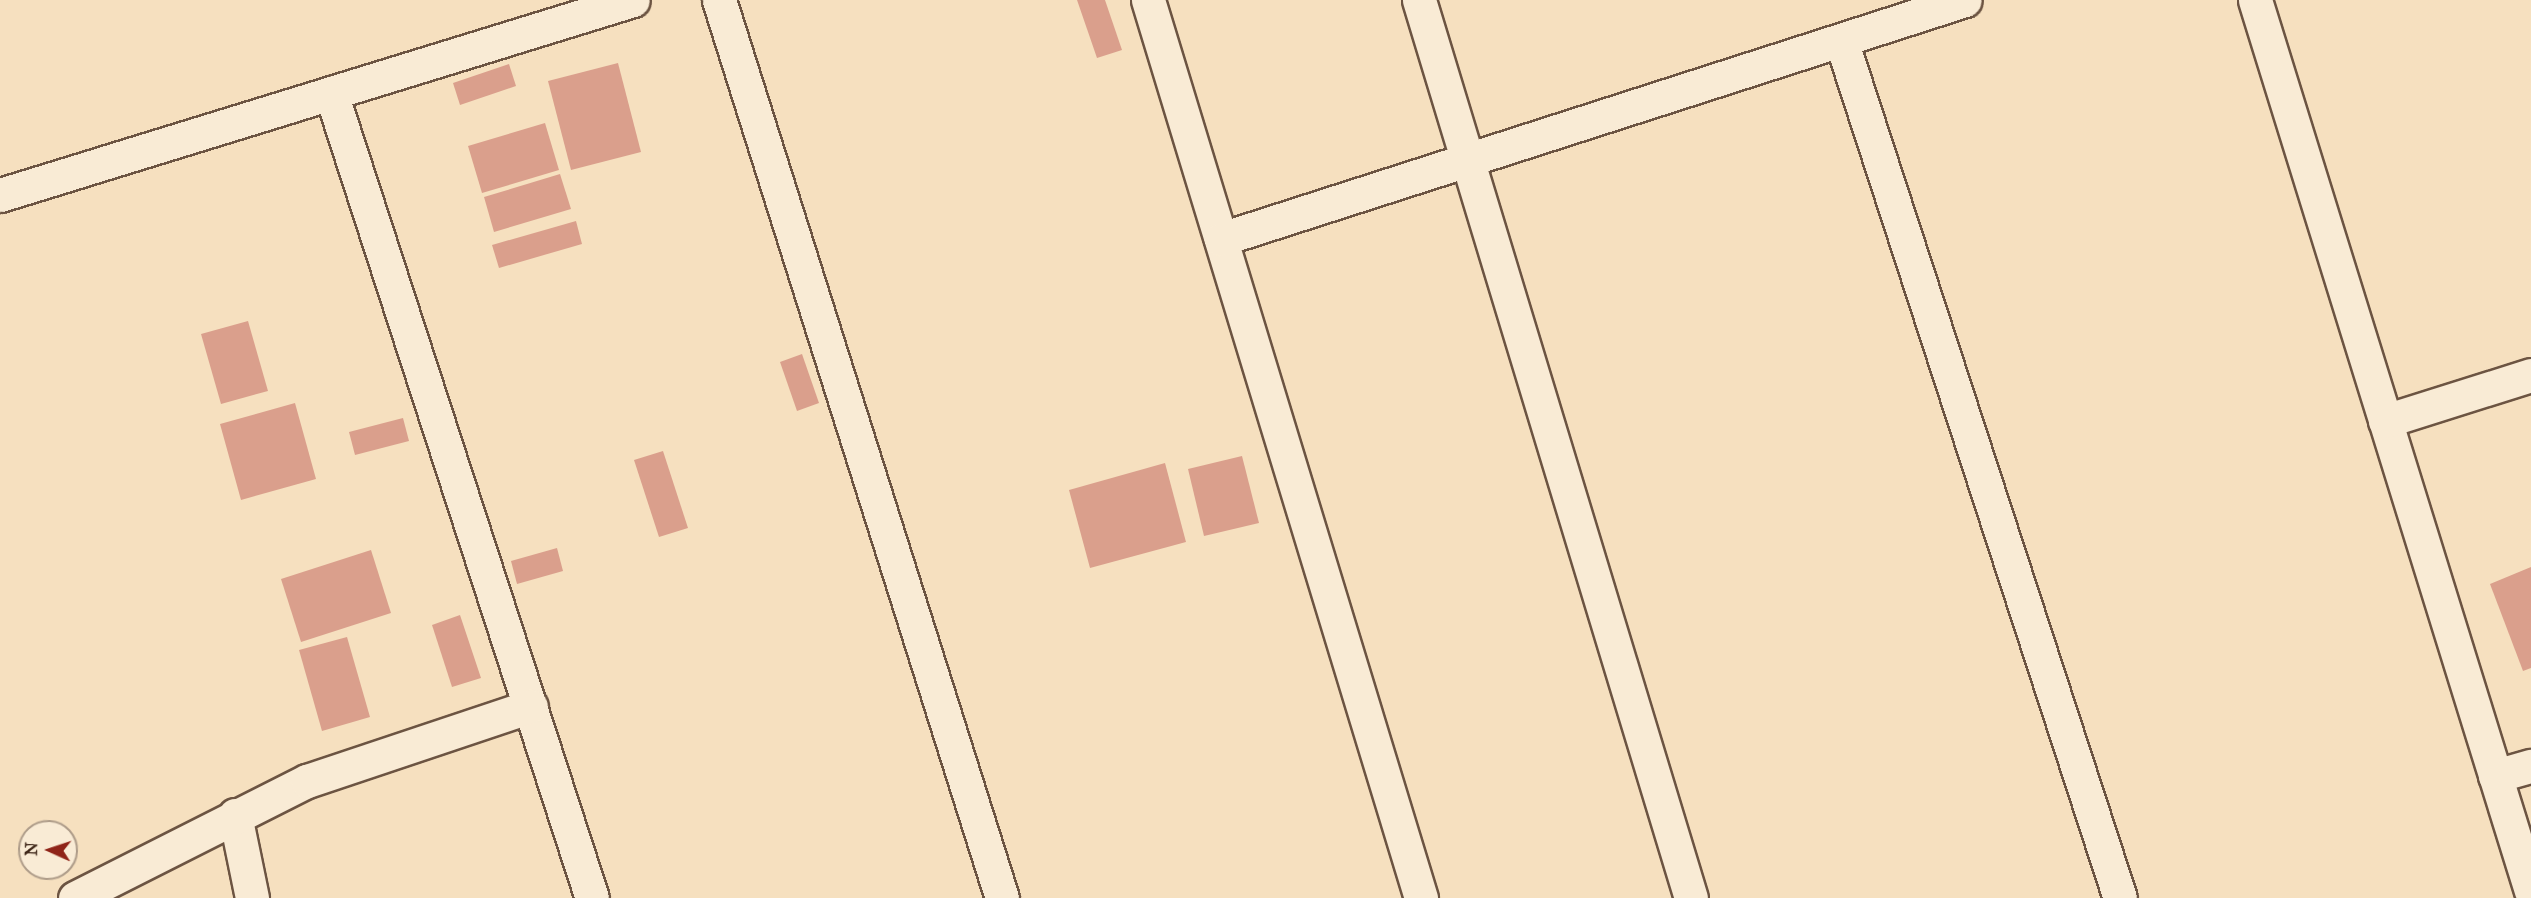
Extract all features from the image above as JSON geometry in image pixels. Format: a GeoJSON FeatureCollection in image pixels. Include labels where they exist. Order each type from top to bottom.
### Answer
{"type":"FeatureCollection","features":[{"type":"Feature","properties":{"kind":"street"},"geometry":{"type":"LineString","coordinates":[[0,195],[633,0]]}},
{"type":"Feature","properties":{"kind":"street"},"geometry":{"type":"LineString","coordinates":[[719,0],[1002,898]]}},
{"type":"Feature","properties":{"kind":"street"},"geometry":{"type":"LineString","coordinates":[[1148,0],[1421,898]]}},
{"type":"Feature","properties":{"kind":"street"},"geometry":{"type":"LineString","coordinates":[[1419,0],[1690,898]]}},
{"type":"Feature","properties":{"kind":"street"},"geometry":{"type":"LineString","coordinates":[[1221,239],[1965,0]]}},
{"type":"Feature","properties":{"kind":"street"},"geometry":{"type":"LineString","coordinates":[[2255,0],[2531,891]]}},
{"type":"Feature","properties":{"kind":"street"},"geometry":{"type":"LineString","coordinates":[[1841,40],[2120,898]]}},
{"type":"Feature","properties":{"kind":"street"},"geometry":{"type":"LineString","coordinates":[[331,93],[592,898]]}},
{"type":"Feature","properties":{"kind":"street"},"geometry":{"type":"LineString","coordinates":[[2385,421],[2531,375]]}},
{"type":"Feature","properties":{"kind":"street"},"geometry":{"type":"LineString","coordinates":[[75,898],[234,814],[308,781],[531,705]]}},
{"type":"Feature","properties":{"kind":"street"},"geometry":{"type":"LineString","coordinates":[[2495,776],[2531,766]]}},
{"type":"Feature","properties":{"kind":"street"},"geometry":{"type":"LineString","coordinates":[[234,814],[252,898]]}},
{"type":"Feature","properties":{"kind":"building"},"geometry":{"type":"Polygon","coordinates":[[[1077,0],[1105,0],[1122,50],[1097,58],[1077,0]]]}},
{"type":"Feature","properties":{"kind":"building"},"geometry":{"type":"Polygon","coordinates":[[[618,63],[641,152],[571,170],[548,81],[618,63]]]}},
{"type":"Feature","properties":{"kind":"building"},"geometry":{"type":"Polygon","coordinates":[[[509,64],[516,86],[460,105],[453,83],[509,64]]]}},
{"type":"Feature","properties":{"kind":"building"},"geometry":{"type":"Polygon","coordinates":[[[545,123],[559,170],[482,193],[468,146],[545,123]]]}},
{"type":"Feature","properties":{"kind":"building"},"geometry":{"type":"Polygon","coordinates":[[[560,174],[571,209],[494,232],[484,197],[560,174]]]}},
{"type":"Feature","properties":{"kind":"building"},"geometry":{"type":"Polygon","coordinates":[[[576,221],[582,244],[499,268],[492,245],[576,221]]]}},
{"type":"Feature","properties":{"kind":"building"},"geometry":{"type":"Polygon","coordinates":[[[248,321],[268,391],[221,404],[201,334],[248,321]]]}},
{"type":"Feature","properties":{"kind":"building"},"geometry":{"type":"Polygon","coordinates":[[[802,354],[819,403],[797,411],[780,362],[802,354]]]}},
{"type":"Feature","properties":{"kind":"building"},"geometry":{"type":"Polygon","coordinates":[[[295,403],[316,479],[241,500],[220,424],[295,403]]]}},
{"type":"Feature","properties":{"kind":"building"},"geometry":{"type":"Polygon","coordinates":[[[403,418],[409,441],[355,455],[349,432],[403,418]]]}},
{"type":"Feature","properties":{"kind":"building"},"geometry":{"type":"Polygon","coordinates":[[[663,451],[688,528],[659,537],[634,460],[663,451]]]}},
{"type":"Feature","properties":{"kind":"building"},"geometry":{"type":"Polygon","coordinates":[[[1242,456],[1259,523],[1204,536],[1188,469],[1242,456]]]}},
{"type":"Feature","properties":{"kind":"building"},"geometry":{"type":"Polygon","coordinates":[[[1165,463],[1186,542],[1090,568],[1069,490],[1165,463]]]}},
{"type":"Feature","properties":{"kind":"building"},"geometry":{"type":"Polygon","coordinates":[[[557,548],[563,571],[517,584],[511,561],[557,548]]]}},
{"type":"Feature","properties":{"kind":"building"},"geometry":{"type":"Polygon","coordinates":[[[371,550],[391,613],[301,642],[281,579],[371,550]]]}},
{"type":"Feature","properties":{"kind":"building"},"geometry":{"type":"Polygon","coordinates":[[[2531,567],[2531,668],[2523,671],[2490,584],[2531,567]]]}},
{"type":"Feature","properties":{"kind":"building"},"geometry":{"type":"Polygon","coordinates":[[[460,615],[481,678],[452,687],[432,625],[460,615]]]}},
{"type":"Feature","properties":{"kind":"building"},"geometry":{"type":"Polygon","coordinates":[[[347,637],[370,717],[322,731],[299,650],[347,637]]]}}]}
